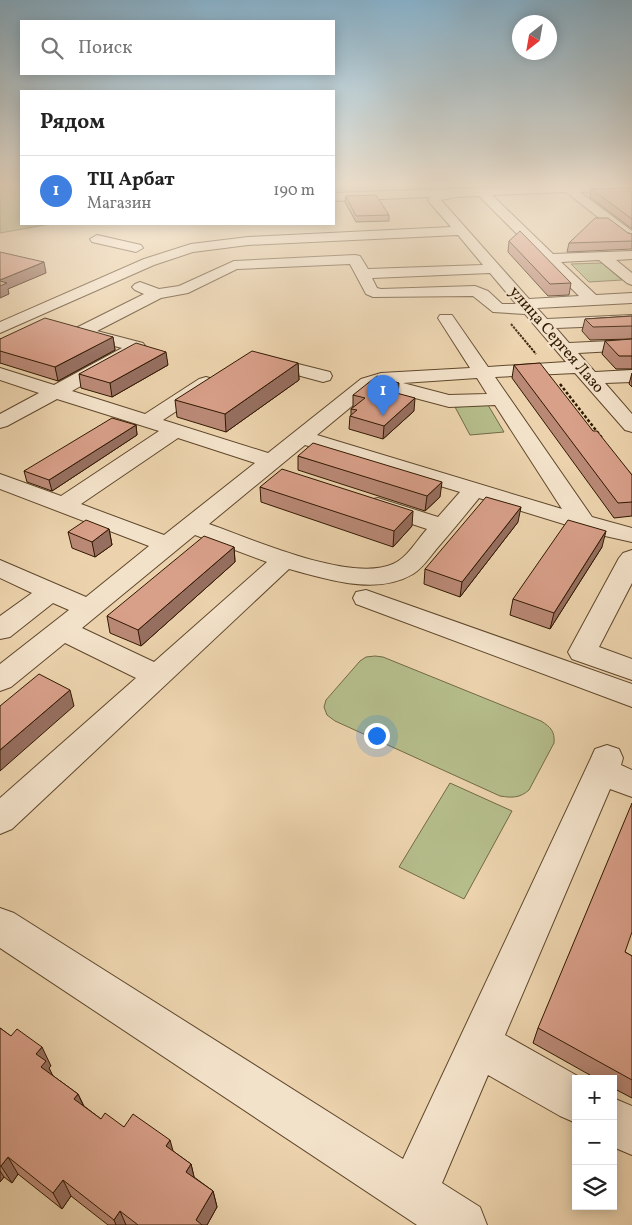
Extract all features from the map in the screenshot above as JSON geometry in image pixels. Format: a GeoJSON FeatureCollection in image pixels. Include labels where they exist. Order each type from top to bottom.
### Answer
{"type":"FeatureCollection","features":[{"type":"Feature","properties":{"kind":"street"},"geometry":{"type":"LineString","coordinates":[[111,242],[168,254]]}},
{"type":"Feature","properties":{"kind":"street"},"geometry":{"type":"LineString","coordinates":[[110,266],[135,268],[168,254],[223,242]]}},
{"type":"Feature","properties":{"kind":"street"},"geometry":{"type":"LineString","coordinates":[[354,242],[362,258],[363,274],[371,291],[378,294],[475,291],[483,294],[494,308],[499,309],[632,298]]}},
{"type":"Feature","properties":{"kind":"street","name":"улица Сергея Лазо"},"geometry":{"type":"LineString","coordinates":[[466,242],[470,252],[493,269],[632,426]]}},
{"type":"Feature","properties":{"kind":"street"},"geometry":{"type":"LineString","coordinates":[[534,242],[592,300]]}},
{"type":"Feature","properties":{"kind":"street"},"geometry":{"type":"LineString","coordinates":[[0,328],[110,266],[136,248]]}},
{"type":"Feature","properties":{"kind":"street"},"geometry":{"type":"LineString","coordinates":[[550,258],[632,255]]}},
{"type":"Feature","properties":{"kind":"street"},"geometry":{"type":"LineString","coordinates":[[602,256],[632,280]]}},
{"type":"Feature","properties":{"kind":"street"},"geometry":{"type":"LineString","coordinates":[[0,422],[137,347],[82,332],[157,294],[183,290],[234,265],[337,261],[362,258]]}},
{"type":"Feature","properties":{"kind":"street"},"geometry":{"type":"LineString","coordinates":[[110,266],[157,294]]}},
{"type":"Feature","properties":{"kind":"street"},"geometry":{"type":"LineString","coordinates":[[363,274],[493,269]]}},
{"type":"Feature","properties":{"kind":"street"},"geometry":{"type":"LineString","coordinates":[[446,318],[584,523]]}},
{"type":"Feature","properties":{"kind":"street"},"geometry":{"type":"LineString","coordinates":[[542,324],[632,320]]}},
{"type":"Feature","properties":{"kind":"street"},"geometry":{"type":"LineString","coordinates":[[564,349],[632,345]]}},
{"type":"Feature","properties":{"kind":"street"},"geometry":{"type":"LineString","coordinates":[[246,359],[254,358],[323,376]]}},
{"type":"Feature","properties":{"kind":"street"},"geometry":{"type":"LineString","coordinates":[[0,680],[373,381],[482,372],[584,372],[632,376]]}},
{"type":"Feature","properties":{"kind":"street"},"geometry":{"type":"LineString","coordinates":[[0,374],[175,430],[268,464],[292,477]]}},
{"type":"Feature","properties":{"kind":"street"},"geometry":{"type":"LineString","coordinates":[[146,421],[217,376]]}},
{"type":"Feature","properties":{"kind":"street"},"geometry":{"type":"LineString","coordinates":[[424,376],[443,400]]}},
{"type":"Feature","properties":{"kind":"street"},"geometry":{"type":"LineString","coordinates":[[373,381],[457,402],[500,399]]}},
{"type":"Feature","properties":{"kind":"street"},"geometry":{"type":"LineString","coordinates":[[64,506],[175,430]]}},
{"type":"Feature","properties":{"kind":"street"},"geometry":{"type":"LineString","coordinates":[[301,437],[584,523],[632,535]]}},
{"type":"Feature","properties":{"kind":"street"},"geometry":{"type":"LineString","coordinates":[[0,480],[168,546]]}},
{"type":"Feature","properties":{"kind":"street"},"geometry":{"type":"LineString","coordinates":[[192,526],[284,559],[321,570],[361,575],[390,575],[410,564],[474,490]]}},
{"type":"Feature","properties":{"kind":"street"},"geometry":{"type":"LineString","coordinates":[[358,499],[443,526]]}},
{"type":"Feature","properties":{"kind":"street"},"geometry":{"type":"LineString","coordinates":[[632,558],[582,652],[632,670]]}},
{"type":"Feature","properties":{"kind":"street"},"geometry":{"type":"LineString","coordinates":[[0,819],[284,559]]}},
{"type":"Feature","properties":{"kind":"street"},"geometry":{"type":"LineString","coordinates":[[0,568],[90,609]]}},
{"type":"Feature","properties":{"kind":"street"},"geometry":{"type":"LineString","coordinates":[[0,630],[51,591]]}},
{"type":"Feature","properties":{"kind":"street"},"geometry":{"type":"LineString","coordinates":[[366,598],[632,696]]}},
{"type":"Feature","properties":{"kind":"street"},"geometry":{"type":"LineString","coordinates":[[62,630],[158,676]]}},
{"type":"Feature","properties":{"kind":"street"},"geometry":{"type":"LineString","coordinates":[[0,926],[431,1212],[478,1045],[613,771]]}},
{"type":"Feature","properties":{"kind":"street"},"geometry":{"type":"LineString","coordinates":[[478,1045],[572,1098]]}},
{"type":"Feature","properties":{"kind":"street"},"geometry":{"type":"LineString","coordinates":[[617,1123],[632,1132]]}},
{"type":"Feature","properties":{"kind":"green space"},"geometry":{"type":"Polygon","coordinates":[[[602,263],[622,280],[589,282],[571,264],[602,263]]]}},
{"type":"Feature","properties":{"kind":"green space"},"geometry":{"type":"Polygon","coordinates":[[[488,405],[504,432],[470,435],[455,407],[488,405]]]}},
{"type":"Feature","properties":{"kind":"green space"},"geometry":{"type":"Polygon","coordinates":[[[366,657],[383,657],[547,725],[552,730],[554,743],[529,790],[516,797],[500,796],[335,721],[327,715],[324,707],[326,700],[360,661],[366,657]]]}},
{"type":"Feature","properties":{"kind":"green space"},"geometry":{"type":"Polygon","coordinates":[[[450,783],[512,811],[464,899],[399,867],[450,783]]]}},
{"type":"Feature","properties":{"kind":"building"},"geometry":{"type":"Polygon","coordinates":[[[510,242],[531,242],[571,283],[550,284],[510,242]]]}},
{"type":"Feature","properties":{"kind":"building"},"geometry":{"type":"Polygon","coordinates":[[[0,252],[44,262],[0,280],[0,252]]]}},
{"type":"Feature","properties":{"kind":"building"},"geometry":{"type":"Polygon","coordinates":[[[0,281],[7,283],[0,286],[0,281]]]}},
{"type":"Feature","properties":{"kind":"building"},"geometry":{"type":"Polygon","coordinates":[[[632,316],[632,326],[593,327],[585,319],[632,316]]]}},
{"type":"Feature","properties":{"kind":"building"},"geometry":{"type":"Polygon","coordinates":[[[45,318],[113,337],[55,367],[0,351],[0,339],[45,318]]]}},
{"type":"Feature","properties":{"kind":"building"},"geometry":{"type":"Polygon","coordinates":[[[632,339],[632,356],[619,356],[605,341],[632,339]]]}},
{"type":"Feature","properties":{"kind":"building"},"geometry":{"type":"Polygon","coordinates":[[[136,343],[166,352],[110,383],[79,374],[136,343]]]}},
{"type":"Feature","properties":{"kind":"building"},"geometry":{"type":"Polygon","coordinates":[[[252,351],[298,363],[225,414],[175,400],[252,351]]]}},
{"type":"Feature","properties":{"kind":"building"},"geometry":{"type":"Polygon","coordinates":[[[540,363],[593,431],[597,431],[632,475],[632,502],[618,503],[514,365],[540,363]]]}},
{"type":"Feature","properties":{"kind":"building"},"geometry":{"type":"Polygon","coordinates":[[[377,376],[399,383],[389,391],[415,398],[384,426],[350,416],[357,410],[351,409],[365,398],[353,395],[377,376]]]}},
{"type":"Feature","properties":{"kind":"building"},"geometry":{"type":"Polygon","coordinates":[[[112,418],[136,425],[49,480],[24,471],[112,418]]]}},
{"type":"Feature","properties":{"kind":"building"},"geometry":{"type":"Polygon","coordinates":[[[313,443],[442,482],[427,496],[298,456],[313,443]]]}},
{"type":"Feature","properties":{"kind":"building"},"geometry":{"type":"Polygon","coordinates":[[[282,469],[413,511],[394,531],[260,487],[282,469]]]}},
{"type":"Feature","properties":{"kind":"building"},"geometry":{"type":"Polygon","coordinates":[[[486,497],[521,507],[462,582],[425,569],[486,497]]]}},
{"type":"Feature","properties":{"kind":"building"},"geometry":{"type":"Polygon","coordinates":[[[86,520],[109,529],[92,542],[68,532],[86,520]]]}},
{"type":"Feature","properties":{"kind":"building"},"geometry":{"type":"Polygon","coordinates":[[[568,520],[606,531],[554,613],[513,599],[568,520]]]}},
{"type":"Feature","properties":{"kind":"building"},"geometry":{"type":"Polygon","coordinates":[[[204,536],[234,547],[138,630],[107,616],[204,536]]]}},
{"type":"Feature","properties":{"kind":"building"},"geometry":{"type":"Polygon","coordinates":[[[39,674],[70,690],[0,750],[0,706],[39,674]]]}},
{"type":"Feature","properties":{"kind":"building"},"geometry":{"type":"Polygon","coordinates":[[[632,803],[632,932],[625,952],[632,956],[632,1080],[538,1028],[632,803]]]}},
{"type":"Feature","properties":{"kind":"building"},"geometry":{"type":"Polygon","coordinates":[[[0,1028],[11,1036],[17,1029],[42,1047],[36,1054],[46,1061],[41,1067],[78,1094],[74,1099],[101,1119],[105,1113],[124,1127],[133,1114],[170,1140],[166,1146],[191,1164],[186,1172],[213,1191],[196,1220],[202,1225],[138,1225],[120,1211],[114,1220],[63,1180],[53,1193],[8,1157],[0,1166],[0,1028]]]}},
{"type":"Feature","properties":{"kind":"place","name":"ТЦ Арбат"},"geometry":{"type":"Point","coordinates":[383,416]}}]}
